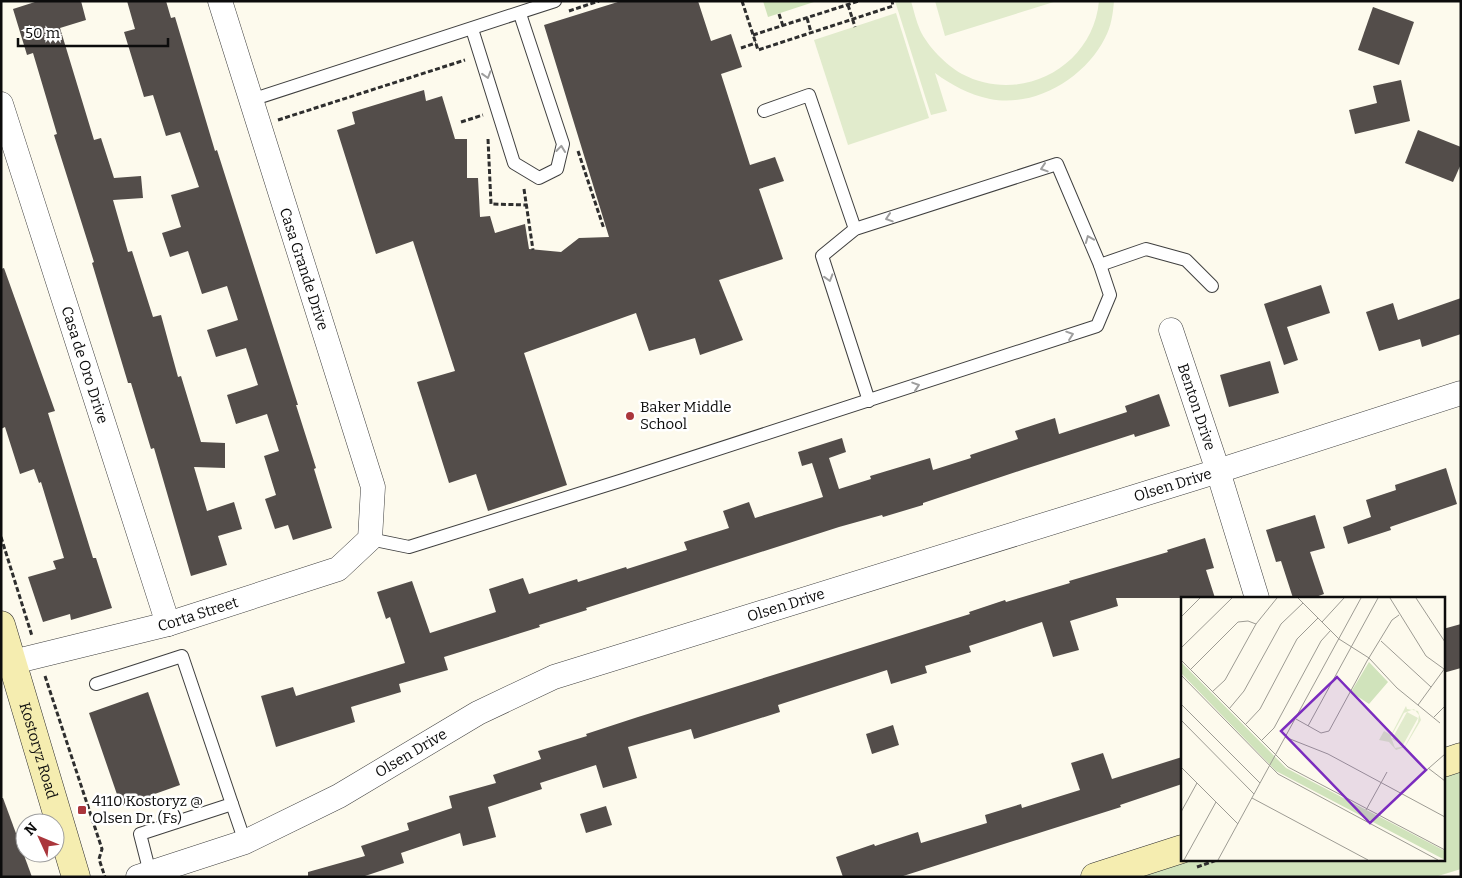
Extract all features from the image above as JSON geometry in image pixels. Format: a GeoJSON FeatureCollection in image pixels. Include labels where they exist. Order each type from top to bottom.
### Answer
{"type":"FeatureCollection","features":[{"type":"Feature","properties":{"kind":"main road","name":"Kostoryz Road"},"geometry":{"type":"LineString","coordinates":[[1,625],[26,659],[76,877]]}},
{"type":"Feature","properties":{"kind":"main road"},"geometry":{"type":"LineString","coordinates":[[1444,763],[1461,757]]}},
{"type":"Feature","properties":{"kind":"main road"},"geometry":{"type":"LineString","coordinates":[[1095,877],[1181,849]]}},
{"type":"Feature","properties":{"kind":"street","name":"Casa Grande Drive"},"geometry":{"type":"LineString","coordinates":[[220,1],[373,487],[370,539]]}},
{"type":"Feature","properties":{"kind":"street","name":"Casa de Oro Drive"},"geometry":{"type":"LineString","coordinates":[[1,104],[168,624]]}},
{"type":"Feature","properties":{"kind":"street","name":"Benton Drive"},"geometry":{"type":"LineString","coordinates":[[1171,330],[1218,471],[1257,597]]}},
{"type":"Feature","properties":{"kind":"street","name":"Olsen Drive"},"geometry":{"type":"LineString","coordinates":[[144,875],[245,842],[339,796],[478,713],[554,677],[1218,471],[1461,393]]}},
{"type":"Feature","properties":{"kind":"street","name":"Corta Street"},"geometry":{"type":"LineString","coordinates":[[26,659],[168,624],[338,569],[370,539]]}},
{"type":"Feature","properties":{"kind":"lane"},"geometry":{"type":"LineString","coordinates":[[251,100],[556,1]]}},
{"type":"Feature","properties":{"kind":"lane"},"geometry":{"type":"LineString","coordinates":[[472,29],[514,163],[539,178],[557,170],[563,144],[520,14]]}},
{"type":"Feature","properties":{"kind":"lane"},"geometry":{"type":"LineString","coordinates":[[764,111],[809,95],[855,229]]}},
{"type":"Feature","properties":{"kind":"lane"},"geometry":{"type":"LineString","coordinates":[[370,539],[409,547],[869,401],[1097,326],[1110,295],[1100,265],[1057,164],[855,229],[822,256],[869,401]]}},
{"type":"Feature","properties":{"kind":"lane"},"geometry":{"type":"LineString","coordinates":[[1100,265],[1146,249],[1186,260],[1212,286]]}},
{"type":"Feature","properties":{"kind":"lane"},"geometry":{"type":"LineString","coordinates":[[96,684],[182,656],[245,842]]}},
{"type":"Feature","properties":{"kind":"lane"},"geometry":{"type":"LineString","coordinates":[[144,875],[140,834],[232,804]]}},
{"type":"Feature","properties":{"kind":"path"},"geometry":{"type":"LineString","coordinates":[[564,12],[599,1]]}},
{"type":"Feature","properties":{"kind":"path"},"geometry":{"type":"LineString","coordinates":[[742,1],[758,50],[893,6],[892,1]]}},
{"type":"Feature","properties":{"kind":"path"},"geometry":{"type":"LineString","coordinates":[[753,35],[859,1]]}},
{"type":"Feature","properties":{"kind":"path"},"geometry":{"type":"LineString","coordinates":[[848,5],[855,27]]}},
{"type":"Feature","properties":{"kind":"path"},"geometry":{"type":"LineString","coordinates":[[779,14],[782,26]]}},
{"type":"Feature","properties":{"kind":"path"},"geometry":{"type":"LineString","coordinates":[[807,18],[811,32]]}},
{"type":"Feature","properties":{"kind":"path"},"geometry":{"type":"LineString","coordinates":[[741,48],[756,43]]}},
{"type":"Feature","properties":{"kind":"path"},"geometry":{"type":"LineString","coordinates":[[275,121],[466,60]]}},
{"type":"Feature","properties":{"kind":"path"},"geometry":{"type":"LineString","coordinates":[[481,106],[486,122]]}},
{"type":"Feature","properties":{"kind":"path"},"geometry":{"type":"LineString","coordinates":[[461,122],[484,115]]}},
{"type":"Feature","properties":{"kind":"path"},"geometry":{"type":"LineString","coordinates":[[488,138],[491,204],[527,204]]}},
{"type":"Feature","properties":{"kind":"path"},"geometry":{"type":"LineString","coordinates":[[578,150],[604,229]]}},
{"type":"Feature","properties":{"kind":"path"},"geometry":{"type":"LineString","coordinates":[[524,189],[533,250]]}},
{"type":"Feature","properties":{"kind":"path"},"geometry":{"type":"LineString","coordinates":[[1,537],[26,659],[102,849],[99,859],[105,877]]}},
{"type":"Feature","properties":{"kind":"green space"},"geometry":{"type":"Polygon","coordinates":[[[763,1],[817,1],[768,17],[763,1]]]}},
{"type":"Feature","properties":{"kind":"green space"},"geometry":{"type":"Polygon","coordinates":[[[895,1],[911,1],[923,36],[938,55],[950,66],[962,74],[985,82],[1007,85],[1030,82],[1050,74],[1069,61],[1083,45],[1094,24],[1099,1],[1114,1],[1109,29],[1096,52],[1085,66],[1057,87],[1024,99],[1007,101],[975,95],[948,82],[935,73],[947,111],[931,115],[895,1]]]}},
{"type":"Feature","properties":{"kind":"green space"},"geometry":{"type":"Polygon","coordinates":[[[935,1],[1057,1],[945,36],[935,1]]]}},
{"type":"Feature","properties":{"kind":"green space"},"geometry":{"type":"Polygon","coordinates":[[[896,13],[929,118],[848,145],[814,40],[896,13]]]}},
{"type":"Feature","properties":{"kind":"green space"},"geometry":{"type":"Polygon","coordinates":[[[1461,769],[1461,869],[1435,877],[1132,877],[1184,860],[1444,860],[1444,775],[1461,769]]]}},
{"type":"Feature","properties":{"kind":"building"},"geometry":{"type":"Polygon","coordinates":[[[38,1],[81,1],[86,20],[60,28],[94,140],[101,138],[114,178],[141,176],[143,198],[113,200],[128,252],[132,251],[153,317],[161,315],[178,377],[181,376],[201,442],[225,443],[225,468],[194,467],[207,511],[234,502],[242,529],[218,536],[227,565],[191,576],[154,448],[151,449],[131,383],[128,383],[92,263],[94,262],[54,135],[57,134],[33,53],[27,55],[13,9],[38,1]]]}},
{"type":"Feature","properties":{"kind":"building"},"geometry":{"type":"Polygon","coordinates":[[[127,1],[166,1],[171,18],[175,17],[215,151],[217,150],[298,405],[296,405],[332,528],[293,540],[288,525],[275,529],[265,499],[276,495],[264,456],[279,451],[267,414],[236,424],[227,395],[258,385],[246,348],[216,357],[207,330],[238,320],[227,286],[202,294],[188,251],[170,257],[162,233],[181,227],[171,195],[199,187],[180,132],[166,136],[153,95],[144,97],[124,32],[135,29],[127,1]]]}},
{"type":"Feature","properties":{"kind":"building"},"geometry":{"type":"Polygon","coordinates":[[[621,1],[698,1],[711,41],[731,34],[742,67],[721,74],[750,165],[775,157],[784,181],[759,189],[783,259],[719,280],[743,340],[700,355],[695,338],[649,351],[636,313],[524,353],[567,485],[488,511],[476,474],[449,483],[417,382],[455,371],[413,241],[376,254],[337,130],[355,124],[352,112],[424,90],[426,101],[442,96],[455,139],[467,139],[467,178],[478,178],[480,217],[490,216],[495,233],[525,224],[529,249],[561,252],[579,238],[609,237],[544,25],[621,1]]]}},
{"type":"Feature","properties":{"kind":"building"},"geometry":{"type":"Polygon","coordinates":[[[1373,7],[1414,22],[1399,65],[1358,50],[1373,7]]]}},
{"type":"Feature","properties":{"kind":"building"},"geometry":{"type":"Polygon","coordinates":[[[1401,80],[1410,121],[1355,134],[1349,110],[1377,103],[1373,86],[1401,80]]]}},
{"type":"Feature","properties":{"kind":"building"},"geometry":{"type":"Polygon","coordinates":[[[1418,130],[1461,147],[1461,164],[1453,182],[1405,163],[1418,130]]]}},
{"type":"Feature","properties":{"kind":"building"},"geometry":{"type":"Polygon","coordinates":[[[4,268],[55,411],[48,413],[93,558],[96,558],[112,608],[71,620],[70,614],[43,622],[28,577],[56,569],[53,561],[64,558],[41,482],[39,483],[34,469],[20,474],[5,427],[1,429],[1,269],[4,268]]]}},
{"type":"Feature","properties":{"kind":"building"},"geometry":{"type":"Polygon","coordinates":[[[1321,285],[1330,313],[1287,327],[1298,360],[1284,365],[1264,304],[1321,285]]]}},
{"type":"Feature","properties":{"kind":"building"},"geometry":{"type":"Polygon","coordinates":[[[1461,298],[1461,334],[1422,347],[1420,339],[1379,351],[1366,312],[1393,303],[1398,320],[1461,298]]]}},
{"type":"Feature","properties":{"kind":"building"},"geometry":{"type":"Polygon","coordinates":[[[1270,361],[1279,393],[1229,407],[1220,375],[1270,361]]]}},
{"type":"Feature","properties":{"kind":"building"},"geometry":{"type":"Polygon","coordinates":[[[1159,394],[1170,426],[1135,437],[1134,434],[923,503],[923,505],[839,527],[586,608],[587,610],[539,625],[540,627],[444,657],[448,670],[399,684],[401,692],[351,707],[355,722],[276,747],[261,696],[293,687],[296,696],[405,663],[390,617],[386,619],[377,592],[412,581],[430,633],[496,612],[489,589],[523,578],[529,594],[577,579],[578,582],[626,567],[627,569],[687,550],[684,542],[729,528],[723,511],[749,502],[755,518],[823,497],[812,463],[802,466],[798,452],[842,438],[846,452],[829,458],[839,489],[871,479],[870,476],[930,458],[933,470],[971,458],[970,455],[1018,439],[1015,431],[1055,418],[1059,434],[1127,412],[1125,406],[1159,394]]]}},
{"type":"Feature","properties":{"kind":"building"},"geometry":{"type":"Polygon","coordinates":[[[1446,468],[1457,504],[1390,527],[1391,530],[1348,544],[1343,527],[1371,517],[1366,500],[1396,490],[1395,485],[1446,468]]]}},
{"type":"Feature","properties":{"kind":"building"},"geometry":{"type":"Polygon","coordinates":[[[1315,515],[1325,548],[1310,552],[1324,594],[1316,597],[1293,597],[1281,561],[1276,562],[1266,530],[1315,515]]]}},
{"type":"Feature","properties":{"kind":"building"},"geometry":{"type":"Polygon","coordinates":[[[1205,538],[1214,568],[1206,570],[1215,597],[1116,598],[1118,606],[1070,621],[1079,650],[1053,657],[1042,622],[969,646],[971,652],[925,666],[927,673],[891,684],[887,670],[778,705],[780,712],[694,739],[691,729],[628,747],[637,778],[603,788],[596,765],[540,783],[542,789],[488,807],[496,837],[463,846],[460,833],[401,853],[404,863],[362,877],[308,877],[308,872],[365,856],[361,846],[409,830],[407,823],[452,808],[449,796],[496,783],[493,775],[541,759],[538,751],[587,736],[586,734],[638,717],[970,614],[969,612],[1005,600],[1006,602],[1168,552],[1167,550],[1205,538]]]}},
{"type":"Feature","properties":{"kind":"building"},"geometry":{"type":"Polygon","coordinates":[[[1461,624],[1461,668],[1444,673],[1444,629],[1461,624]]]}},
{"type":"Feature","properties":{"kind":"building"},"geometry":{"type":"Polygon","coordinates":[[[148,692],[180,785],[121,806],[89,713],[148,692]]]}},
{"type":"Feature","properties":{"kind":"building"},"geometry":{"type":"Polygon","coordinates":[[[893,725],[899,745],[872,754],[866,734],[893,725]]]}},
{"type":"Feature","properties":{"kind":"building"},"geometry":{"type":"Polygon","coordinates":[[[1103,753],[1112,779],[1181,757],[1181,784],[1120,805],[1121,807],[900,877],[843,877],[836,857],[918,832],[921,843],[987,823],[985,815],[1021,804],[1022,808],[1080,790],[1071,763],[1103,753]]]}},
{"type":"Feature","properties":{"kind":"building"},"geometry":{"type":"Polygon","coordinates":[[[1,798],[3,798],[15,831],[15,863],[27,863],[32,877],[1,877],[1,798]]]}},
{"type":"Feature","properties":{"kind":"building"},"geometry":{"type":"Polygon","coordinates":[[[606,806],[612,825],[586,833],[580,814],[606,806]]]}},
{"type":"Feature","properties":{"kind":"place","name":"Baker Middle School"},"geometry":{"type":"Point","coordinates":[630,416]}},
{"type":"Feature","properties":{"kind":"place","name":"4110 Kostoryz @ Olsen Dr. (Fs)"},"geometry":{"type":"Point","coordinates":[82,810]}}]}
